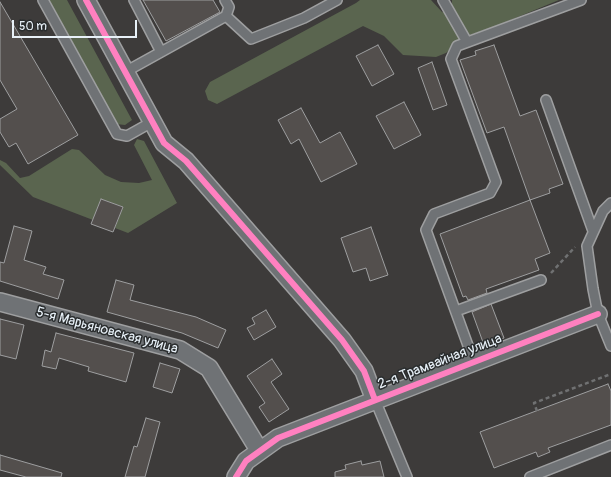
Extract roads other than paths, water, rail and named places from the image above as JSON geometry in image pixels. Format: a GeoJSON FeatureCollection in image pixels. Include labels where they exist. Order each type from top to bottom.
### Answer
{"type":"FeatureCollection","features":[{"type":"Feature","properties":{"kind":"street"},"geometry":{"type":"LineString","coordinates":[[86,0],[164,143],[186,161],[342,340],[364,371],[375,400]]}},
{"type":"Feature","properties":{"kind":"street","name":"5-я Марьяновская улица"},"geometry":{"type":"LineString","coordinates":[[0,302],[180,350],[210,368],[259,450]]}},
{"type":"Feature","properties":{"kind":"street","name":"2-я Трамвайная улица"},"geometry":{"type":"LineString","coordinates":[[236,477],[246,461],[259,450],[278,438],[598,314]]}},
{"type":"Feature","properties":{"kind":"lane"},"geometry":{"type":"LineString","coordinates":[[43,0],[117,134],[127,136],[152,122]]}},
{"type":"Feature","properties":{"kind":"lane"},"geometry":{"type":"LineString","coordinates":[[134,0],[161,52]]}},
{"type":"Feature","properties":{"kind":"lane"},"geometry":{"type":"LineString","coordinates":[[125,72],[226,16],[229,7],[225,0]]}},
{"type":"Feature","properties":{"kind":"lane"},"geometry":{"type":"LineString","coordinates":[[226,16],[251,39],[304,18],[337,0]]}},
{"type":"Feature","properties":{"kind":"lane"},"geometry":{"type":"LineString","coordinates":[[443,0],[467,42]]}},
{"type":"Feature","properties":{"kind":"lane"},"geometry":{"type":"LineString","coordinates":[[474,362],[426,230],[434,214],[490,193],[496,182],[451,59],[457,46],[581,0]]}},
{"type":"Feature","properties":{"kind":"lane"},"geometry":{"type":"LineString","coordinates":[[546,100],[593,231]]}},
{"type":"Feature","properties":{"kind":"lane"},"geometry":{"type":"LineString","coordinates":[[611,203],[603,211],[587,246],[598,314],[611,346]]}},
{"type":"Feature","properties":{"kind":"lane"},"geometry":{"type":"LineString","coordinates":[[456,311],[541,280]]}},
{"type":"Feature","properties":{"kind":"lane"},"geometry":{"type":"LineString","coordinates":[[375,400],[407,477]]}},
{"type":"Feature","properties":{"kind":"lane"},"geometry":{"type":"LineString","coordinates":[[530,477],[611,445]]}}]}
